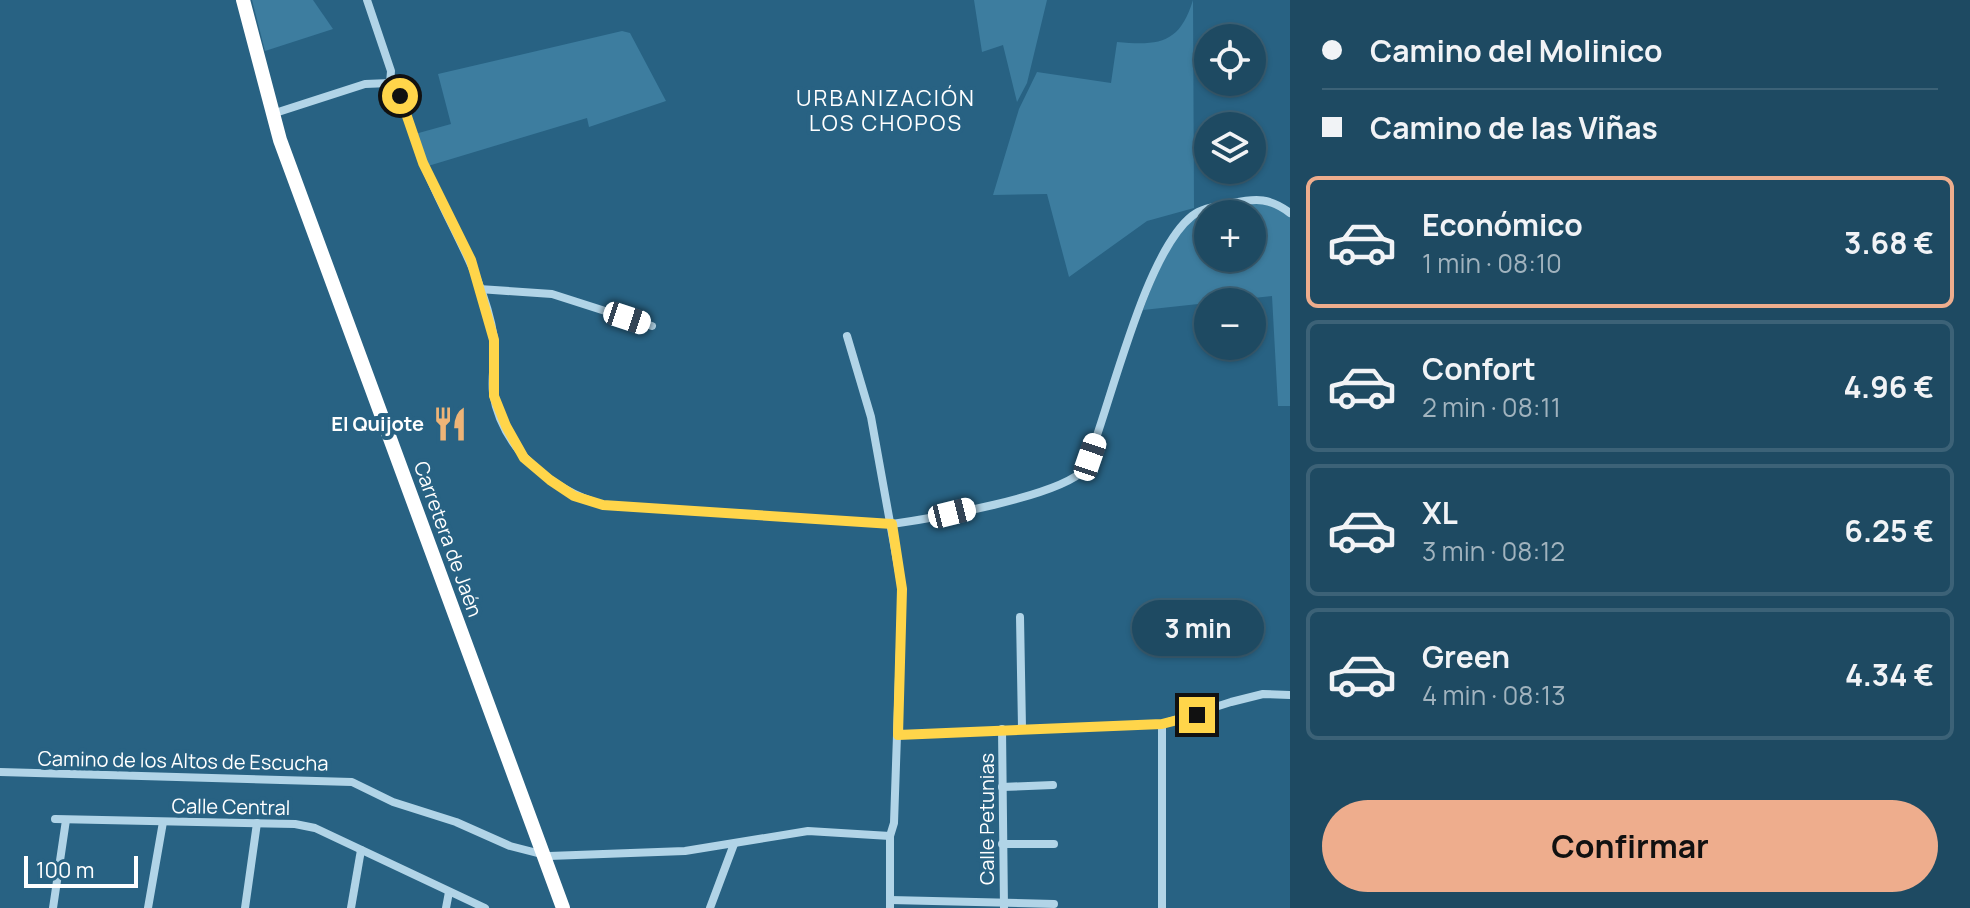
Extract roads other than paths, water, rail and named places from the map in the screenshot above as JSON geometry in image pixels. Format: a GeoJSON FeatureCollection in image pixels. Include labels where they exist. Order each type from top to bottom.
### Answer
{"type":"FeatureCollection","features":[{"type":"Feature","properties":{"kind":"highway","name":"Carretera de Jaén"},"geometry":{"type":"LineString","coordinates":[[243,0],[271,115],[563,908]]}},
{"type":"Feature","properties":{"kind":"street"},"geometry":{"type":"LineString","coordinates":[[367,0],[391,71],[390,83],[400,96],[423,163],[471,260],[494,340],[494,396],[506,426],[524,458],[574,496],[603,505],[892,524],[998,502],[1065,484],[1076,478],[1090,457],[1152,276],[1185,224],[1204,210],[1253,199],[1270,200],[1290,213]]}},
{"type":"Feature","properties":{"kind":"street"},"geometry":{"type":"LineString","coordinates":[[271,115],[365,84],[390,83]]}},
{"type":"Feature","properties":{"kind":"street"},"geometry":{"type":"LineString","coordinates":[[479,289],[552,294],[652,326]]}},
{"type":"Feature","properties":{"kind":"street"},"geometry":{"type":"LineString","coordinates":[[847,336],[871,417],[902,589],[894,823],[890,836],[890,904],[1054,904]]}},
{"type":"Feature","properties":{"kind":"street"},"geometry":{"type":"LineString","coordinates":[[1020,617],[1022,728]]}},
{"type":"Feature","properties":{"kind":"street"},"geometry":{"type":"LineString","coordinates":[[898,735],[1162,724],[1263,694],[1290,695]]}},
{"type":"Feature","properties":{"kind":"street"},"geometry":{"type":"LineString","coordinates":[[1162,724],[1162,908]]}},
{"type":"Feature","properties":{"kind":"street","name":"Calle Petunias"},"geometry":{"type":"LineString","coordinates":[[1002,729],[1004,905]]}},
{"type":"Feature","properties":{"kind":"street","name":"Camino de los Altos de Escucha"},"geometry":{"type":"LineString","coordinates":[[0,772],[352,782],[393,802],[543,855]]}},
{"type":"Feature","properties":{"kind":"street"},"geometry":{"type":"LineString","coordinates":[[1002,787],[1053,785]]}},
{"type":"Feature","properties":{"kind":"street","name":"Calle Central"},"geometry":{"type":"LineString","coordinates":[[55,819],[257,823],[315,828],[485,908]]}},
{"type":"Feature","properties":{"kind":"street"},"geometry":{"type":"LineString","coordinates":[[53,908],[66,820]]}},
{"type":"Feature","properties":{"kind":"street"},"geometry":{"type":"LineString","coordinates":[[148,908],[163,822]]}},
{"type":"Feature","properties":{"kind":"street"},"geometry":{"type":"LineString","coordinates":[[245,908],[257,823]]}},
{"type":"Feature","properties":{"kind":"street"},"geometry":{"type":"LineString","coordinates":[[543,855],[635,854],[734,844],[808,831],[890,836]]}},
{"type":"Feature","properties":{"kind":"street"},"geometry":{"type":"LineString","coordinates":[[710,908],[734,844]]}},
{"type":"Feature","properties":{"kind":"street"},"geometry":{"type":"LineString","coordinates":[[1002,844],[1054,844]]}},
{"type":"Feature","properties":{"kind":"street"},"geometry":{"type":"LineString","coordinates":[[351,908],[361,850]]}},
{"type":"Feature","properties":{"kind":"street"},"geometry":{"type":"LineString","coordinates":[[446,908],[449,892]]}},
{"type":"Feature","properties":{"kind":"place","name":"El Quijote"},"geometry":{"type":"Point","coordinates":[450,424]}},
{"type":"Feature","properties":{"kind":"district","name":"URBANIZACIÓN LOS CHOPOS"},"geometry":{"type":"Point","coordinates":[886,110]}}]}
